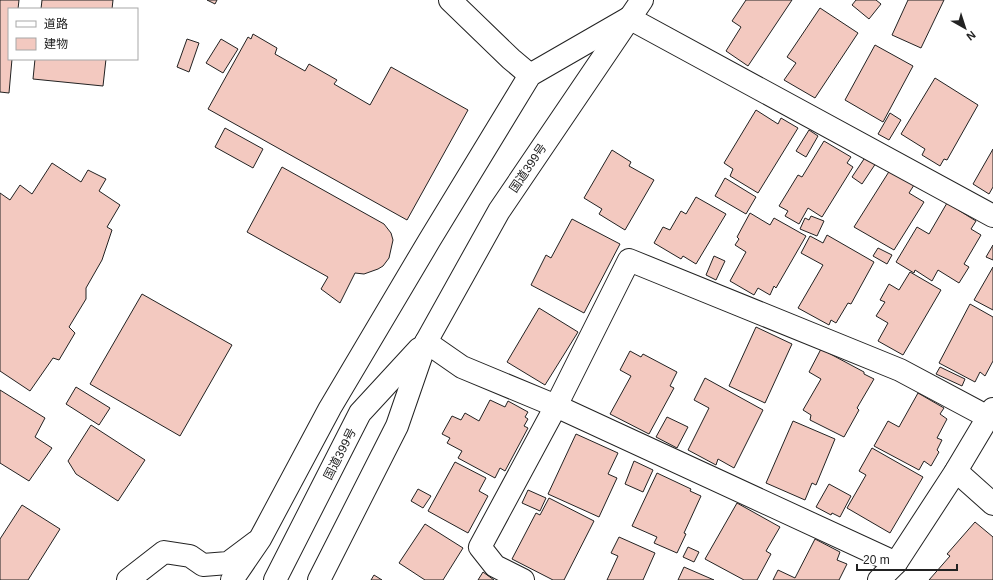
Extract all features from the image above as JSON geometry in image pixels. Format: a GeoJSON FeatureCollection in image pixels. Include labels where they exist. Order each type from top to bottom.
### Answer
{"type":"FeatureCollection","features":[{"type":"Feature","properties":{"kind":"main road"},"geometry":{"type":"LineString","coordinates":[[450,0],[510,59],[530,75]]}},
{"type":"Feature","properties":{"kind":"main road","name":"国道399号"},"geometry":{"type":"LineString","coordinates":[[319,580],[397,426],[426,342],[498,211],[642,0]]}},
{"type":"Feature","properties":{"kind":"main road"},"geometry":{"type":"LineString","coordinates":[[232,580],[260,539],[334,401],[433,234],[530,75],[630,18],[993,216]]}},
{"type":"Feature","properties":{"kind":"main road"},"geometry":{"type":"LineString","coordinates":[[523,580],[495,566],[480,547],[556,406],[629,260],[900,370],[990,413],[956,471],[896,563],[879,580]]}},
{"type":"Feature","properties":{"kind":"main road"},"geometry":{"type":"LineString","coordinates":[[426,342],[462,367],[556,406],[896,563]]}},
{"type":"Feature","properties":{"kind":"main road","name":"国道399号"},"geometry":{"type":"LineString","coordinates":[[275,580],[360,413],[426,342]]}},
{"type":"Feature","properties":{"kind":"main road"},"geometry":{"type":"LineString","coordinates":[[956,471],[993,504]]}},
{"type":"Feature","properties":{"kind":"main road"},"geometry":{"type":"LineString","coordinates":[[128,580],[164,552],[190,556],[204,572],[228,564],[260,539]]}},
{"type":"Feature","properties":{"kind":"building"},"geometry":{"type":"Polygon","coordinates":[[[0,0],[19,0],[18,8],[8,8],[8,60],[12,60],[9,93],[0,92],[0,0]]]}},
{"type":"Feature","properties":{"kind":"building"},"geometry":{"type":"Polygon","coordinates":[[[42,0],[113,0],[112,8],[41,8],[42,0]]]}},
{"type":"Feature","properties":{"kind":"building"},"geometry":{"type":"Polygon","coordinates":[[[207,0],[217,0],[215,4],[207,0]]]}},
{"type":"Feature","properties":{"kind":"building"},"geometry":{"type":"Polygon","coordinates":[[[746,0],[792,0],[748,66],[726,51],[741,27],[732,21],[746,0]]]}},
{"type":"Feature","properties":{"kind":"building"},"geometry":{"type":"Polygon","coordinates":[[[856,0],[876,0],[881,4],[869,19],[852,5],[856,0]]]}},
{"type":"Feature","properties":{"kind":"building"},"geometry":{"type":"Polygon","coordinates":[[[908,0],[944,0],[921,48],[892,35],[908,0]]]}},
{"type":"Feature","properties":{"kind":"building"},"geometry":{"type":"Polygon","coordinates":[[[820,8],[858,33],[815,98],[784,80],[796,63],[787,57],[820,8]]]}},
{"type":"Feature","properties":{"kind":"building"},"geometry":{"type":"Polygon","coordinates":[[[253,34],[277,48],[275,54],[305,71],[309,64],[337,80],[334,84],[370,105],[391,67],[468,110],[407,220],[208,109],[248,37],[251,39],[253,34]]]}},
{"type":"Feature","properties":{"kind":"building"},"geometry":{"type":"Polygon","coordinates":[[[187,39],[199,43],[189,72],[177,67],[187,39]]]}},
{"type":"Feature","properties":{"kind":"building"},"geometry":{"type":"Polygon","coordinates":[[[221,39],[238,49],[223,73],[206,63],[221,39]]]}},
{"type":"Feature","properties":{"kind":"building"},"geometry":{"type":"Polygon","coordinates":[[[875,45],[913,66],[883,122],[845,100],[875,45]]]}},
{"type":"Feature","properties":{"kind":"building"},"geometry":{"type":"Polygon","coordinates":[[[35,60],[106,60],[103,86],[33,79],[35,60]]]}},
{"type":"Feature","properties":{"kind":"building"},"geometry":{"type":"Polygon","coordinates":[[[935,78],[978,105],[947,160],[944,159],[940,166],[922,155],[925,149],[901,134],[935,78]]]}},
{"type":"Feature","properties":{"kind":"building"},"geometry":{"type":"Polygon","coordinates":[[[756,110],[778,124],[781,118],[798,128],[758,193],[730,176],[733,169],[724,163],[756,110]]]}},
{"type":"Feature","properties":{"kind":"building"},"geometry":{"type":"Polygon","coordinates":[[[890,113],[901,120],[889,140],[878,134],[890,113]]]}},
{"type":"Feature","properties":{"kind":"building"},"geometry":{"type":"Polygon","coordinates":[[[225,128],[263,149],[253,168],[215,147],[225,128]]]}},
{"type":"Feature","properties":{"kind":"building"},"geometry":{"type":"Polygon","coordinates":[[[809,130],[818,136],[806,157],[796,151],[809,130]]]}},
{"type":"Feature","properties":{"kind":"building"},"geometry":{"type":"Polygon","coordinates":[[[824,141],[851,157],[847,163],[853,167],[822,217],[808,208],[799,224],[785,216],[788,211],[779,206],[798,175],[802,177],[824,141]]]}},
{"type":"Feature","properties":{"kind":"building"},"geometry":{"type":"Polygon","coordinates":[[[993,149],[993,187],[989,194],[973,184],[993,149]]]}},
{"type":"Feature","properties":{"kind":"building"},"geometry":{"type":"Polygon","coordinates":[[[612,150],[631,162],[629,166],[654,180],[625,230],[599,214],[602,209],[584,198],[612,150]]]}},
{"type":"Feature","properties":{"kind":"building"},"geometry":{"type":"Polygon","coordinates":[[[866,156],[876,163],[862,184],[852,177],[866,156]]]}},
{"type":"Feature","properties":{"kind":"building"},"geometry":{"type":"Polygon","coordinates":[[[52,163],[81,182],[88,170],[106,179],[99,191],[120,205],[107,227],[112,230],[102,260],[86,288],[86,299],[69,327],[75,333],[59,360],[53,358],[30,391],[0,371],[0,193],[10,200],[20,185],[32,194],[52,163]]]}},
{"type":"Feature","properties":{"kind":"building"},"geometry":{"type":"Polygon","coordinates":[[[282,167],[384,224],[391,233],[393,240],[389,258],[383,266],[378,269],[364,274],[355,273],[340,303],[321,289],[328,277],[247,232],[282,167]]]}},
{"type":"Feature","properties":{"kind":"building"},"geometry":{"type":"Polygon","coordinates":[[[890,170],[914,185],[909,193],[924,202],[894,250],[854,227],[890,170]]]}},
{"type":"Feature","properties":{"kind":"building"},"geometry":{"type":"Polygon","coordinates":[[[725,178],[756,197],[746,214],[715,196],[725,178]]]}},
{"type":"Feature","properties":{"kind":"building"},"geometry":{"type":"Polygon","coordinates":[[[696,197],[726,214],[696,264],[683,256],[681,259],[654,243],[663,227],[670,230],[681,211],[686,214],[696,197]]]}},
{"type":"Feature","properties":{"kind":"building"},"geometry":{"type":"Polygon","coordinates":[[[947,203],[976,221],[971,229],[981,235],[964,264],[969,267],[959,283],[938,270],[932,281],[915,270],[914,273],[896,262],[917,227],[929,234],[947,203]]]}},
{"type":"Feature","properties":{"kind":"building"},"geometry":{"type":"Polygon","coordinates":[[[750,213],[770,225],[774,218],[806,236],[776,288],[774,286],[770,295],[758,288],[754,295],[730,281],[746,252],[735,245],[739,239],[737,237],[750,213]]]}},
{"type":"Feature","properties":{"kind":"building"},"geometry":{"type":"Polygon","coordinates":[[[811,216],[824,221],[817,236],[800,229],[805,218],[809,220],[811,216]]]}},
{"type":"Feature","properties":{"kind":"building"},"geometry":{"type":"Polygon","coordinates":[[[572,219],[620,244],[584,313],[531,285],[546,255],[551,258],[572,219]]]}},
{"type":"Feature","properties":{"kind":"building"},"geometry":{"type":"Polygon","coordinates":[[[827,235],[874,262],[851,304],[848,303],[836,323],[831,320],[829,325],[798,308],[823,265],[801,253],[810,236],[823,243],[827,235]]]}},
{"type":"Feature","properties":{"kind":"building"},"geometry":{"type":"Polygon","coordinates":[[[993,245],[993,260],[986,257],[993,245]]]}},
{"type":"Feature","properties":{"kind":"building"},"geometry":{"type":"Polygon","coordinates":[[[878,248],[892,255],[887,264],[873,256],[878,248]]]}},
{"type":"Feature","properties":{"kind":"building"},"geometry":{"type":"Polygon","coordinates":[[[714,256],[725,261],[716,280],[706,275],[714,256]]]}},
{"type":"Feature","properties":{"kind":"building"},"geometry":{"type":"Polygon","coordinates":[[[993,267],[993,310],[974,300],[993,267]]]}},
{"type":"Feature","properties":{"kind":"building"},"geometry":{"type":"Polygon","coordinates":[[[910,272],[941,290],[903,355],[878,341],[888,323],[876,316],[885,302],[880,300],[889,284],[899,290],[910,272]]]}},
{"type":"Feature","properties":{"kind":"building"},"geometry":{"type":"Polygon","coordinates":[[[142,294],[232,345],[180,436],[90,384],[142,294]]]}},
{"type":"Feature","properties":{"kind":"building"},"geometry":{"type":"Polygon","coordinates":[[[970,304],[993,317],[993,361],[985,376],[980,372],[975,382],[939,363],[970,304]]]}},
{"type":"Feature","properties":{"kind":"building"},"geometry":{"type":"Polygon","coordinates":[[[539,308],[578,332],[545,385],[507,362],[539,308]]]}},
{"type":"Feature","properties":{"kind":"building"},"geometry":{"type":"Polygon","coordinates":[[[756,327],[792,344],[765,403],[729,386],[756,327]]]}},
{"type":"Feature","properties":{"kind":"building"},"geometry":{"type":"Polygon","coordinates":[[[821,349],[874,379],[857,408],[859,410],[844,437],[810,420],[811,415],[803,410],[821,379],[809,372],[821,349]]]}},
{"type":"Feature","properties":{"kind":"building"},"geometry":{"type":"Polygon","coordinates":[[[630,351],[641,357],[643,354],[677,372],[670,386],[674,388],[649,434],[610,414],[631,376],[620,370],[630,351]]]}},
{"type":"Feature","properties":{"kind":"building"},"geometry":{"type":"Polygon","coordinates":[[[940,367],[965,379],[962,386],[936,374],[940,367]]]}},
{"type":"Feature","properties":{"kind":"building"},"geometry":{"type":"Polygon","coordinates":[[[705,378],[763,410],[734,468],[718,459],[716,465],[688,450],[709,408],[694,400],[705,378]]]}},
{"type":"Feature","properties":{"kind":"building"},"geometry":{"type":"Polygon","coordinates":[[[76,387],[110,408],[99,425],[66,404],[76,387]]]}},
{"type":"Feature","properties":{"kind":"building"},"geometry":{"type":"Polygon","coordinates":[[[0,390],[45,418],[35,437],[52,448],[29,481],[0,463],[0,390]]]}},
{"type":"Feature","properties":{"kind":"building"},"geometry":{"type":"Polygon","coordinates":[[[918,393],[944,408],[940,414],[947,419],[937,438],[942,440],[937,450],[939,452],[931,466],[924,461],[919,470],[874,446],[888,421],[899,427],[918,393]]]}},
{"type":"Feature","properties":{"kind":"building"},"geometry":{"type":"Polygon","coordinates":[[[490,400],[505,407],[508,401],[528,412],[525,417],[528,419],[524,426],[528,428],[505,471],[500,468],[495,478],[458,458],[462,451],[447,443],[450,438],[442,434],[452,416],[461,420],[465,413],[479,421],[490,400]]]}},
{"type":"Feature","properties":{"kind":"building"},"geometry":{"type":"Polygon","coordinates":[[[667,417],[688,427],[677,448],[656,437],[667,417]]]}},
{"type":"Feature","properties":{"kind":"building"},"geometry":{"type":"Polygon","coordinates":[[[793,421],[835,439],[816,485],[812,483],[805,500],[766,483],[793,421]]]}},
{"type":"Feature","properties":{"kind":"building"},"geometry":{"type":"Polygon","coordinates":[[[91,425],[145,460],[118,501],[76,474],[68,461],[91,425]]]}},
{"type":"Feature","properties":{"kind":"building"},"geometry":{"type":"Polygon","coordinates":[[[576,434],[618,453],[608,474],[617,478],[599,517],[548,494],[576,434]]]}},
{"type":"Feature","properties":{"kind":"building"},"geometry":{"type":"Polygon","coordinates":[[[872,448],[923,477],[890,533],[847,508],[866,475],[859,471],[872,448]]]}},
{"type":"Feature","properties":{"kind":"building"},"geometry":{"type":"Polygon","coordinates":[[[634,461],[653,470],[643,492],[625,484],[634,461]]]}},
{"type":"Feature","properties":{"kind":"building"},"geometry":{"type":"Polygon","coordinates":[[[455,462],[486,478],[479,491],[488,496],[468,533],[428,511],[455,462]]]}},
{"type":"Feature","properties":{"kind":"building"},"geometry":{"type":"Polygon","coordinates":[[[657,473],[691,489],[690,491],[701,496],[684,533],[686,534],[677,553],[654,543],[657,537],[632,526],[657,473]]]}},
{"type":"Feature","properties":{"kind":"building"},"geometry":{"type":"Polygon","coordinates":[[[829,484],[851,496],[840,517],[832,513],[831,515],[816,507],[829,484]]]}},
{"type":"Feature","properties":{"kind":"building"},"geometry":{"type":"Polygon","coordinates":[[[418,489],[431,496],[423,508],[411,501],[418,489]]]}},
{"type":"Feature","properties":{"kind":"building"},"geometry":{"type":"Polygon","coordinates":[[[528,490],[546,498],[540,511],[522,503],[528,490]]]}},
{"type":"Feature","properties":{"kind":"building"},"geometry":{"type":"Polygon","coordinates":[[[549,498],[594,521],[564,580],[553,580],[512,559],[536,513],[540,515],[549,498]]]}},
{"type":"Feature","properties":{"kind":"building"},"geometry":{"type":"Polygon","coordinates":[[[737,503],[780,527],[766,551],[771,554],[757,580],[744,580],[705,559],[737,503]]]}},
{"type":"Feature","properties":{"kind":"building"},"geometry":{"type":"Polygon","coordinates":[[[22,505],[60,529],[28,580],[0,580],[0,539],[22,505]]]}},
{"type":"Feature","properties":{"kind":"building"},"geometry":{"type":"Polygon","coordinates":[[[975,522],[993,537],[993,580],[929,580],[950,556],[947,554],[975,522]]]}},
{"type":"Feature","properties":{"kind":"building"},"geometry":{"type":"Polygon","coordinates":[[[425,524],[463,548],[443,580],[425,580],[399,563],[425,524]]]}},
{"type":"Feature","properties":{"kind":"building"},"geometry":{"type":"Polygon","coordinates":[[[619,537],[655,553],[643,580],[607,580],[618,556],[611,553],[619,537]]]}},
{"type":"Feature","properties":{"kind":"building"},"geometry":{"type":"Polygon","coordinates":[[[815,539],[840,552],[837,560],[847,564],[839,580],[773,580],[778,570],[795,578],[815,539]]]}},
{"type":"Feature","properties":{"kind":"building"},"geometry":{"type":"Polygon","coordinates":[[[688,547],[699,552],[694,562],[683,557],[688,547]]]}},
{"type":"Feature","properties":{"kind":"building"},"geometry":{"type":"Polygon","coordinates":[[[684,567],[714,580],[678,580],[684,567]]]}},
{"type":"Feature","properties":{"kind":"building"},"geometry":{"type":"Polygon","coordinates":[[[483,572],[494,580],[478,580],[483,572]]]}},
{"type":"Feature","properties":{"kind":"building"},"geometry":{"type":"Polygon","coordinates":[[[374,575],[382,580],[371,580],[374,575]]]}}]}
